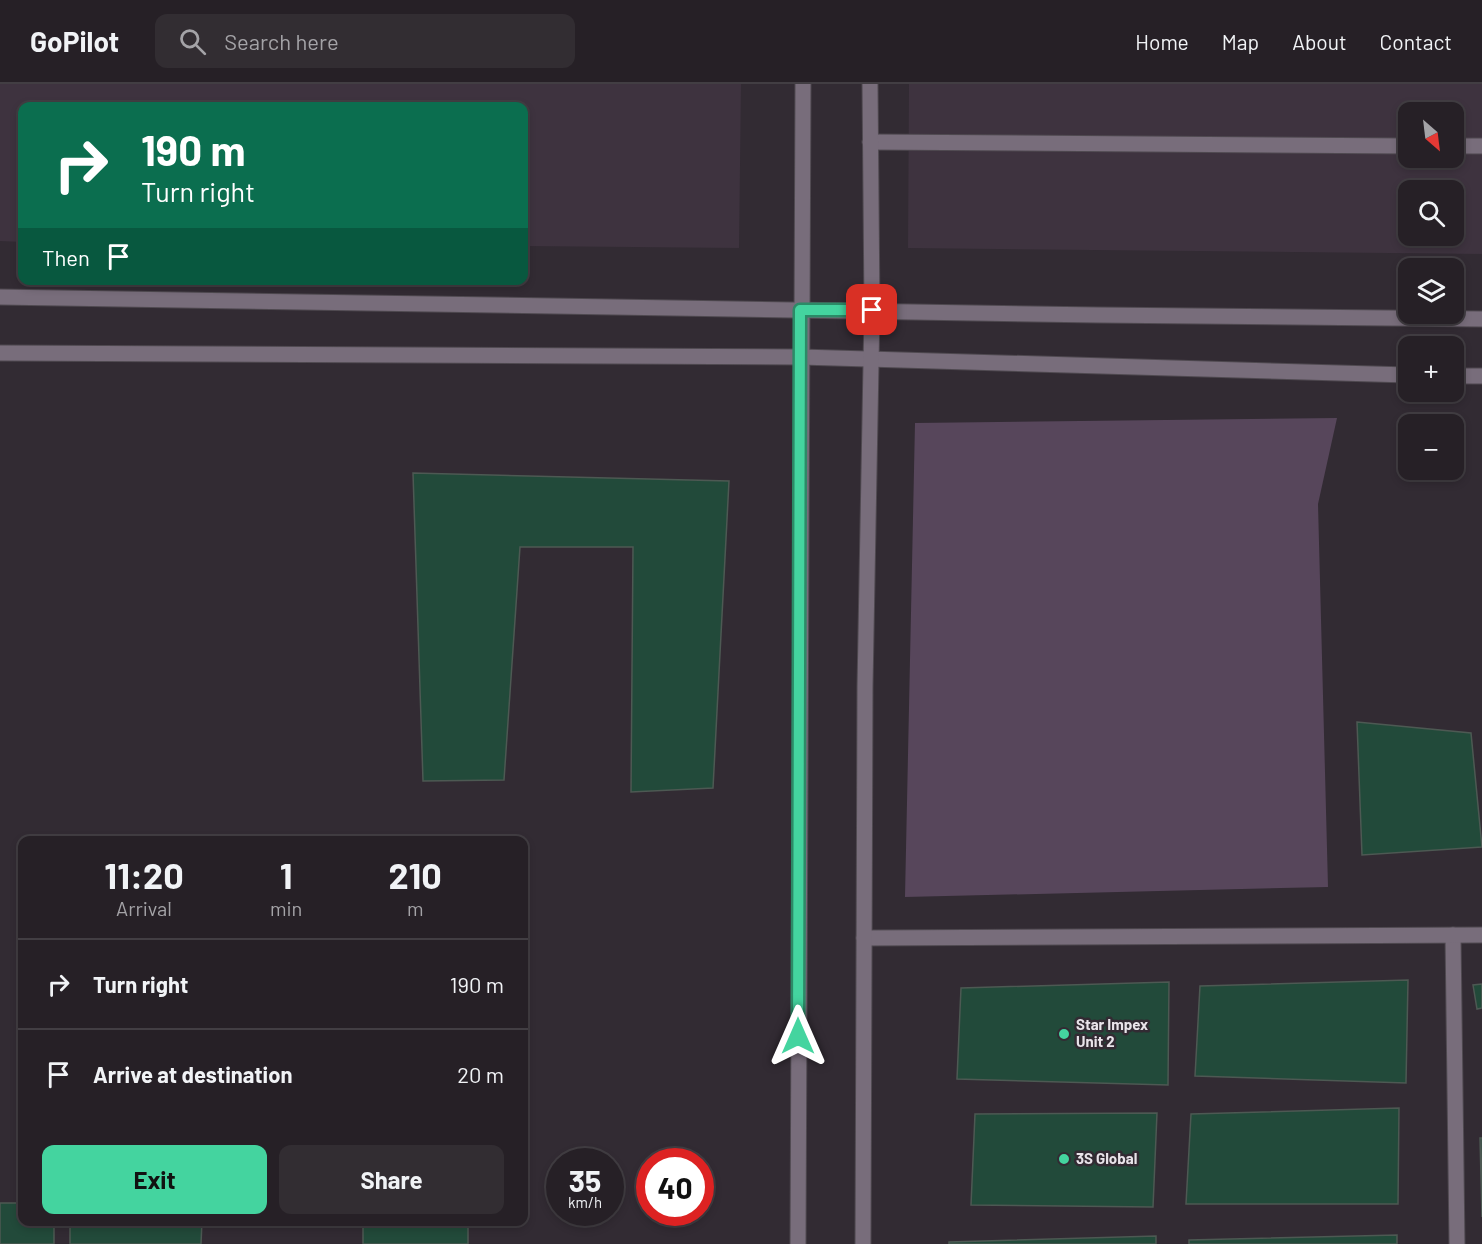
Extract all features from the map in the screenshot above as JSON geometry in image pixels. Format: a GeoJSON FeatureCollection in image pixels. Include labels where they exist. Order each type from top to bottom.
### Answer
{"type":"FeatureCollection","features":[{"type":"Feature","properties":{"kind":"street"},"geometry":{"type":"LineString","coordinates":[[798,1244],[800,310],[803,84]]}},
{"type":"Feature","properties":{"kind":"street"},"geometry":{"type":"LineString","coordinates":[[864,1244],[864,938],[869,361],[872,310],[870,84]]}},
{"type":"Feature","properties":{"kind":"street"},"geometry":{"type":"LineString","coordinates":[[870,142],[1398,146]]}},
{"type":"Feature","properties":{"kind":"street"},"geometry":{"type":"LineString","coordinates":[[1464,146],[1482,147]]}},
{"type":"Feature","properties":{"kind":"street"},"geometry":{"type":"LineString","coordinates":[[0,297],[1086,315],[1482,319]]}},
{"type":"Feature","properties":{"kind":"street"},"geometry":{"type":"LineString","coordinates":[[0,353],[801,357],[869,361],[1398,375]]}},
{"type":"Feature","properties":{"kind":"street"},"geometry":{"type":"LineString","coordinates":[[1464,376],[1482,376]]}},
{"type":"Feature","properties":{"kind":"street"},"geometry":{"type":"LineString","coordinates":[[1453,935],[1457,1244]]}},
{"type":"Feature","properties":{"kind":"street"},"geometry":{"type":"LineString","coordinates":[[864,938],[1482,935]]}},
{"type":"Feature","properties":{"kind":"shaded area"},"geometry":{"type":"Polygon","coordinates":[[[0,84],[741,84],[739,248],[528,246],[528,102],[18,102],[18,242],[0,241],[0,84]]]}},
{"type":"Feature","properties":{"kind":"shaded area"},"geometry":{"type":"Polygon","coordinates":[[[909,84],[1482,84],[1482,254],[908,248],[909,84]]]}},
{"type":"Feature","properties":{"kind":"shaded area"},"geometry":{"type":"Polygon","coordinates":[[[1337,418],[1318,504],[1328,887],[905,897],[915,423],[1337,418]]]}},
{"type":"Feature","properties":{"kind":"building"},"geometry":{"type":"Polygon","coordinates":[[[413,473],[729,481],[713,788],[631,792],[633,547],[520,547],[504,780],[423,781],[413,473]]]}},
{"type":"Feature","properties":{"kind":"building"},"geometry":{"type":"Polygon","coordinates":[[[1357,722],[1471,733],[1482,847],[1362,855],[1357,722]]]}},
{"type":"Feature","properties":{"kind":"building"},"geometry":{"type":"Polygon","coordinates":[[[1408,980],[1406,1083],[1195,1076],[1200,986],[1408,980]]]}},
{"type":"Feature","properties":{"kind":"building","name":"Star Impex Unit 2"},"geometry":{"type":"Polygon","coordinates":[[[1169,982],[1168,1085],[957,1079],[961,988],[1169,982]]]}},
{"type":"Feature","properties":{"kind":"building"},"geometry":{"type":"Polygon","coordinates":[[[1482,984],[1482,1008],[1477,1009],[1473,985],[1482,984]]]}},
{"type":"Feature","properties":{"kind":"building"},"geometry":{"type":"Polygon","coordinates":[[[1399,1108],[1398,1204],[1186,1204],[1191,1114],[1399,1108]]]}},
{"type":"Feature","properties":{"kind":"building","name":"3S Global"},"geometry":{"type":"Polygon","coordinates":[[[1157,1113],[1153,1207],[971,1205],[975,1114],[1157,1113]]]}},
{"type":"Feature","properties":{"kind":"building"},"geometry":{"type":"Polygon","coordinates":[[[1480,1138],[1482,1138],[1482,1217],[1480,1138]]]}},
{"type":"Feature","properties":{"kind":"building"},"geometry":{"type":"Polygon","coordinates":[[[0,1203],[18,1203],[18,1226],[54,1226],[54,1244],[0,1244],[0,1203]]]}},
{"type":"Feature","properties":{"kind":"building"},"geometry":{"type":"Polygon","coordinates":[[[70,1226],[202,1226],[201,1244],[70,1244],[70,1226]]]}},
{"type":"Feature","properties":{"kind":"building"},"geometry":{"type":"Polygon","coordinates":[[[363,1226],[468,1226],[468,1244],[363,1244],[363,1226]]]}},
{"type":"Feature","properties":{"kind":"building"},"geometry":{"type":"Polygon","coordinates":[[[1397,1235],[1397,1244],[1189,1244],[1189,1240],[1397,1235]]]}},
{"type":"Feature","properties":{"kind":"building"},"geometry":{"type":"Polygon","coordinates":[[[1156,1236],[1156,1244],[949,1244],[949,1242],[1156,1236]]]}},
{"type":"Feature","properties":{"kind":"place","name":"Star Impex Unit 2"},"geometry":{"type":"Point","coordinates":[1064,1034]}},
{"type":"Feature","properties":{"kind":"place","name":"3S Global"},"geometry":{"type":"Point","coordinates":[1064,1159]}},
{"type":"Feature","properties":{"kind":"route"},"geometry":{"type":"LineString","coordinates":[[798,1036],[800,310],[872,310]]}}]}
